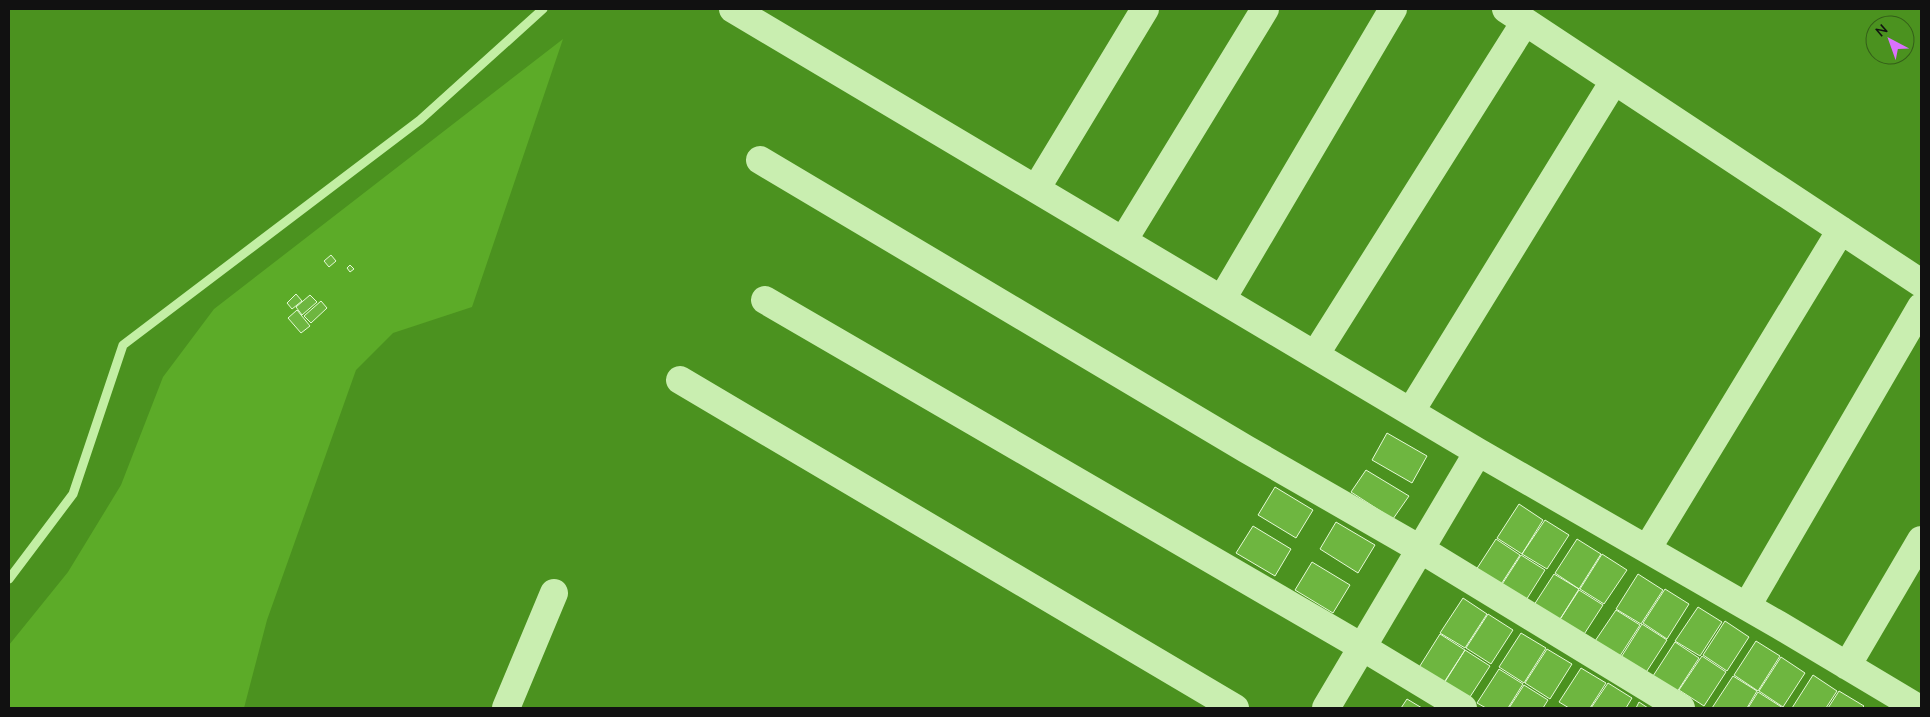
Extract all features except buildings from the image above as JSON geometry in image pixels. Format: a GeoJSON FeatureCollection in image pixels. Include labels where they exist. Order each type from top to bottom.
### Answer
{"type":"FeatureCollection","features":[{"type":"Feature","properties":{"kind":"street"},"geometry":{"type":"LineString","coordinates":[[732,9],[1478,452],[1747,606],[1918,708]]}},
{"type":"Feature","properties":{"kind":"street"},"geometry":{"type":"LineString","coordinates":[[1036,189],[1145,9]]}},
{"type":"Feature","properties":{"kind":"street"},"geometry":{"type":"LineString","coordinates":[[1123,241],[1265,9]]}},
{"type":"Feature","properties":{"kind":"street"},"geometry":{"type":"LineString","coordinates":[[1222,299],[1393,9]]}},
{"type":"Feature","properties":{"kind":"street"},"geometry":{"type":"LineString","coordinates":[[1315,355],[1516,15],[1921,284]]}},
{"type":"Feature","properties":{"kind":"street"},"geometry":{"type":"LineString","coordinates":[[1411,411],[1614,80]]}},
{"type":"Feature","properties":{"kind":"street"},"geometry":{"type":"LineString","coordinates":[[760,160],[1246,449],[1420,549],[1681,708]]}},
{"type":"Feature","properties":{"kind":"street"},"geometry":{"type":"LineString","coordinates":[[1647,549],[1840,230]]}},
{"type":"Feature","properties":{"kind":"street"},"geometry":{"type":"LineString","coordinates":[[764,300],[1362,647],[1463,708]]}},
{"type":"Feature","properties":{"kind":"street"},"geometry":{"type":"LineString","coordinates":[[1747,606],[1921,307]]}},
{"type":"Feature","properties":{"kind":"street"},"geometry":{"type":"LineString","coordinates":[[680,380],[1236,708]]}},
{"type":"Feature","properties":{"kind":"street"},"geometry":{"type":"LineString","coordinates":[[1326,708],[1478,452]]}},
{"type":"Feature","properties":{"kind":"street"},"geometry":{"type":"LineString","coordinates":[[1847,666],[1921,540]]}},
{"type":"Feature","properties":{"kind":"street"},"geometry":{"type":"LineString","coordinates":[[506,708],[554,593]]}},
{"type":"Feature","properties":{"kind":"green space"},"geometry":{"type":"Polygon","coordinates":[[[563,39],[472,307],[393,333],[356,370],[267,620],[244,708],[9,708],[9,645],[68,572],[121,485],[163,377],[214,309],[563,39]]]}},
{"type":"Feature","properties":{"kind":"waterway"},"geometry":{"type":"LineString","coordinates":[[9,579],[73,494],[123,345],[420,120],[543,9]]}}]}
